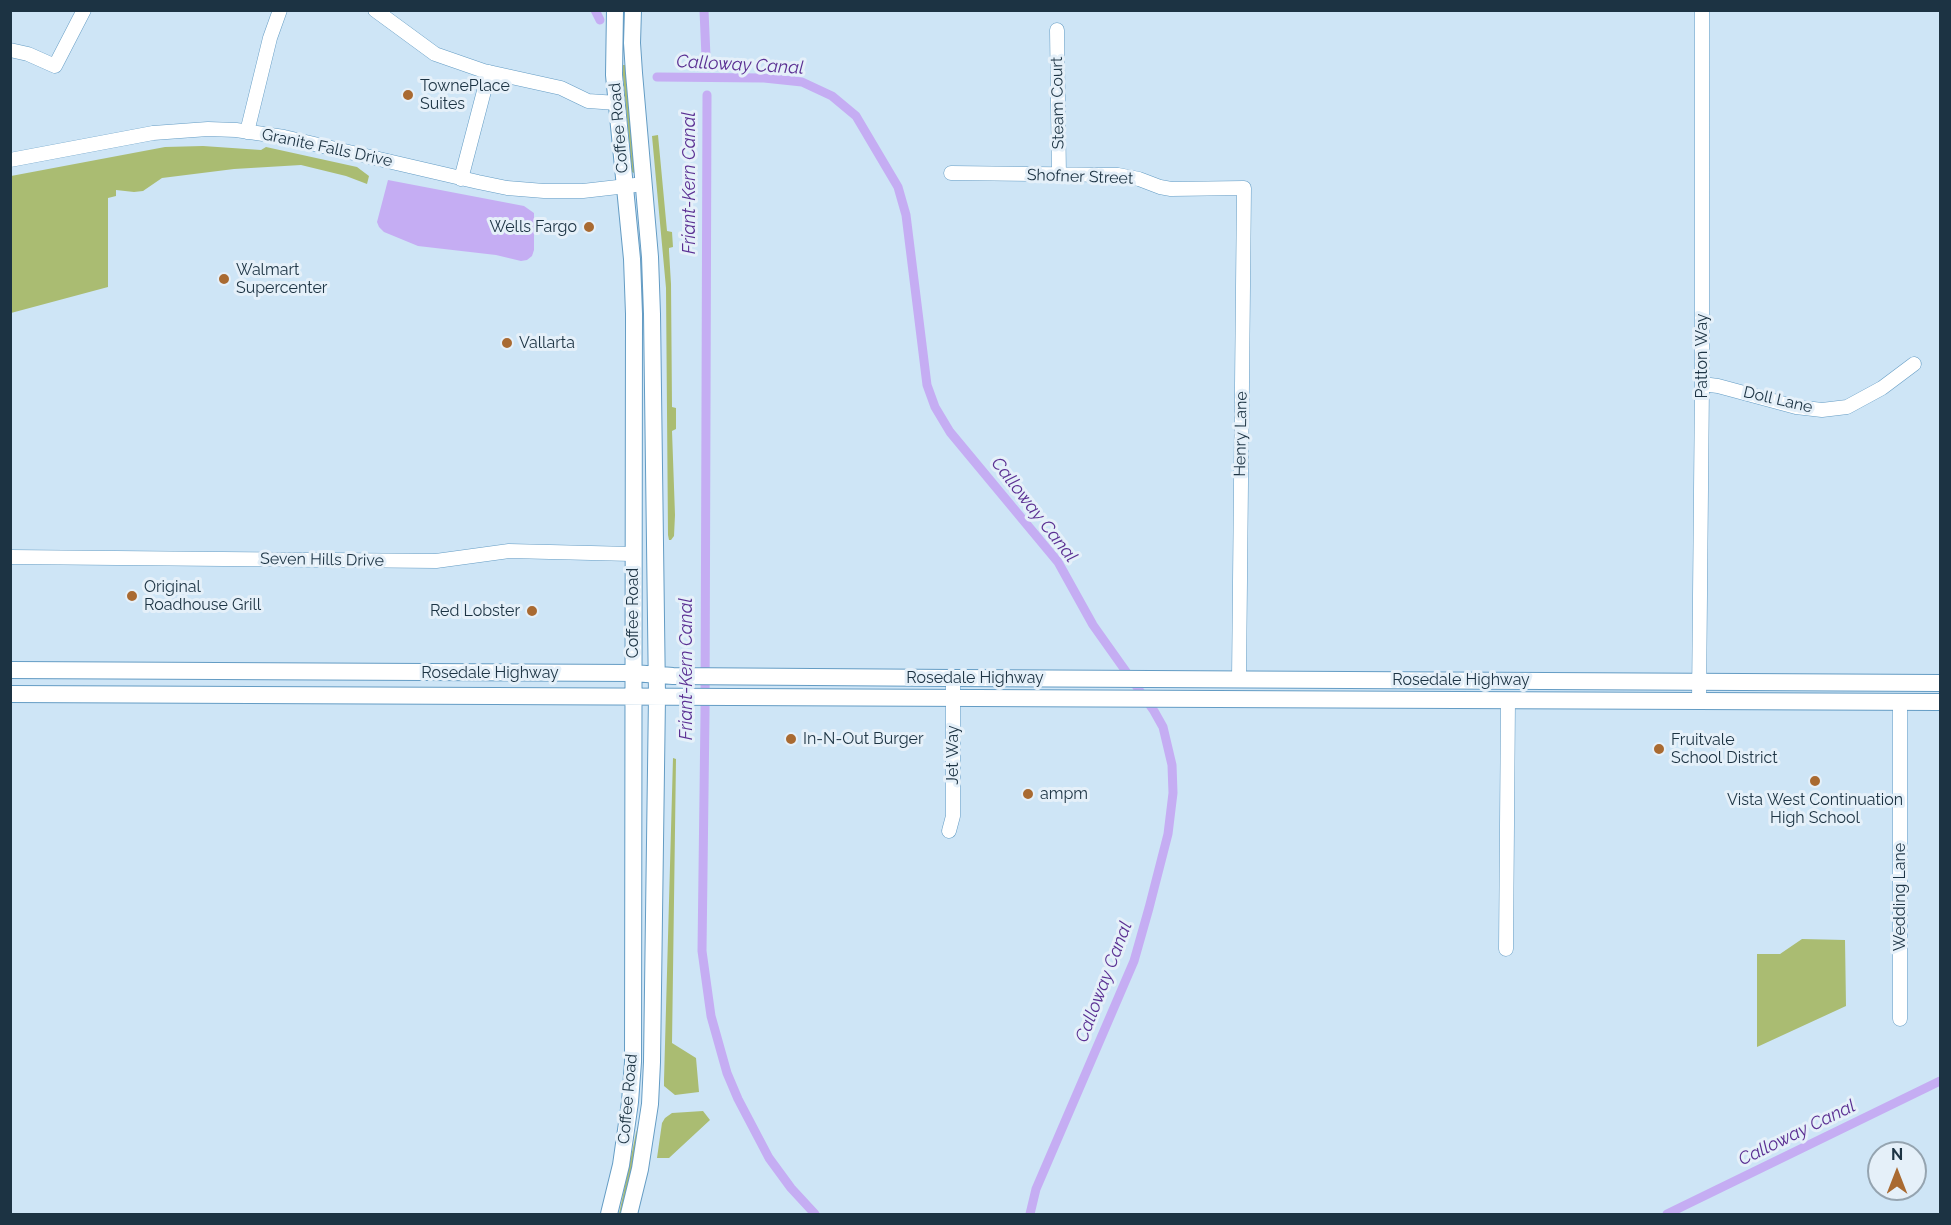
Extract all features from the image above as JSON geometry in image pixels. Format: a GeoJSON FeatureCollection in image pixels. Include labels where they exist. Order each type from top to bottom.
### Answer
{"type":"FeatureCollection","features":[{"type":"Feature","properties":{"kind":"main road","name":"Coffee Road"},"geometry":{"type":"LineString","coordinates":[[609,1215],[621,1165],[633,1062],[634,314],[632,259],[614,75],[615,10]]}},
{"type":"Feature","properties":{"kind":"main road","name":"Coffee Road"},"geometry":{"type":"LineString","coordinates":[[629,1215],[640,1169],[650,1104],[657,696],[652,314],[650,257],[633,63],[633,10]]}},
{"type":"Feature","properties":{"kind":"main road","name":"Rosedale Highway"},"geometry":{"type":"LineString","coordinates":[[10,670],[633,673],[681,676],[1119,679],[1163,689],[1238,699],[1941,702]]}},
{"type":"Feature","properties":{"kind":"main road","name":"Rosedale Highway"},"geometry":{"type":"LineString","coordinates":[[10,694],[1126,699],[1163,689],[1239,680],[1941,683]]}},
{"type":"Feature","properties":{"kind":"main road"},"geometry":{"type":"LineString","coordinates":[[1238,699],[1247,692],[1262,688],[1332,688],[1350,680]]}},
{"type":"Feature","properties":{"kind":"main road"},"geometry":{"type":"LineString","coordinates":[[1803,701],[1816,692],[1885,691],[1910,683]]}},
{"type":"Feature","properties":{"kind":"main road"},"geometry":{"type":"LineString","coordinates":[[1900,702],[1915,692],[1941,692]]}},
{"type":"Feature","properties":{"kind":"street"},"geometry":{"type":"LineString","coordinates":[[10,50],[28,54],[55,66],[84,10]]}},
{"type":"Feature","properties":{"kind":"street"},"geometry":{"type":"LineString","coordinates":[[247,132],[270,38],[280,10]]}},
{"type":"Feature","properties":{"kind":"street"},"geometry":{"type":"LineString","coordinates":[[375,10],[435,54],[489,72],[561,88],[588,100],[617,104]]}},
{"type":"Feature","properties":{"kind":"street","name":"Patton Way"},"geometry":{"type":"LineString","coordinates":[[1699,701],[1702,10]]}},
{"type":"Feature","properties":{"kind":"street","name":"Steam Court"},"geometry":{"type":"LineString","coordinates":[[1057,30],[1059,176]]}},
{"type":"Feature","properties":{"kind":"street"},"geometry":{"type":"LineString","coordinates":[[461,178],[489,72]]}},
{"type":"Feature","properties":{"kind":"street","name":"Granite Falls Drive"},"geometry":{"type":"LineString","coordinates":[[10,160],[153,133],[208,129],[284,137],[507,188],[584,191],[644,184]]}},
{"type":"Feature","properties":{"kind":"street","name":"Shofner Street"},"geometry":{"type":"LineString","coordinates":[[951,173],[1126,176],[1172,189],[1244,188]]}},
{"type":"Feature","properties":{"kind":"street","name":"Henry Lane"},"geometry":{"type":"LineString","coordinates":[[1239,680],[1244,188]]}},
{"type":"Feature","properties":{"kind":"street","name":"Doll Lane"},"geometry":{"type":"LineString","coordinates":[[1702,384],[1718,386],[1796,407],[1822,410],[1847,407],[1882,388],[1914,364]]}},
{"type":"Feature","properties":{"kind":"street","name":"Seven Hills Drive"},"geometry":{"type":"LineString","coordinates":[[10,557],[436,561],[509,551],[632,555]]}},
{"type":"Feature","properties":{"kind":"street","name":"Jet Way"},"geometry":{"type":"LineString","coordinates":[[949,831],[953,816],[953,678]]}},
{"type":"Feature","properties":{"kind":"street"},"geometry":{"type":"LineString","coordinates":[[1506,949],[1508,700]]}},
{"type":"Feature","properties":{"kind":"street","name":"Wedding Lane"},"geometry":{"type":"LineString","coordinates":[[1900,702],[1900,1019]]}},
{"type":"Feature","properties":{"kind":"green space"},"geometry":{"type":"Polygon","coordinates":[[[622,65],[628,65],[637,165],[634,173],[632,172],[622,65]]]}},
{"type":"Feature","properties":{"kind":"green space"},"geometry":{"type":"Polygon","coordinates":[[[658,135],[667,231],[672,232],[673,247],[669,248],[669,251],[672,407],[676,408],[676,429],[672,431],[675,515],[674,536],[671,540],[668,535],[666,288],[652,136],[658,135]]]}},
{"type":"Feature","properties":{"kind":"green space"},"geometry":{"type":"Polygon","coordinates":[[[203,146],[261,150],[266,147],[357,167],[369,176],[367,184],[346,176],[301,165],[234,169],[162,178],[143,191],[116,190],[116,196],[108,198],[108,287],[11,313],[11,176],[165,147],[203,146]]]}},
{"type":"Feature","properties":{"kind":"green space"},"geometry":{"type":"Polygon","coordinates":[[[673,758],[676,759],[672,1043],[696,1058],[699,1092],[675,1095],[664,1086],[673,758]]]}},
{"type":"Feature","properties":{"kind":"green space"},"geometry":{"type":"Polygon","coordinates":[[[1802,939],[1845,940],[1846,1006],[1757,1047],[1757,954],[1780,954],[1802,939]]]}},
{"type":"Feature","properties":{"kind":"green space"},"geometry":{"type":"Polygon","coordinates":[[[703,1111],[710,1120],[669,1158],[657,1158],[662,1123],[665,1118],[672,1113],[703,1111]]]}},
{"type":"Feature","properties":{"kind":"green space"},"geometry":{"type":"Polygon","coordinates":[[[641,1117],[624,1214],[619,1214],[636,1133],[641,1117]]]}},
{"type":"Feature","properties":{"kind":"shaded area"},"geometry":{"type":"Polygon","coordinates":[[[388,180],[524,206],[534,213],[532,256],[521,261],[496,255],[418,246],[384,232],[377,222],[388,180]]]}},
{"type":"Feature","properties":{"kind":"waterway","name":"Calloway Canal"},"geometry":{"type":"LineString","coordinates":[[595,10],[600,20]]}},
{"type":"Feature","properties":{"kind":"waterway","name":"Friant-Kern Canal"},"geometry":{"type":"LineString","coordinates":[[704,10],[706,57]]}},
{"type":"Feature","properties":{"kind":"waterway","name":"Calloway Canal"},"geometry":{"type":"LineString","coordinates":[[657,77],[764,78],[802,82],[832,96],[856,116],[898,187],[906,215],[927,385],[935,407],[950,432],[1058,562],[1093,625],[1163,727],[1172,765],[1173,793],[1168,834],[1149,908],[1134,961],[1036,1189],[1030,1214]]}},
{"type":"Feature","properties":{"kind":"waterway","name":"Friant-Kern Canal"},"geometry":{"type":"LineString","coordinates":[[707,95],[702,951],[711,1016],[727,1073],[738,1099],[769,1158],[791,1188],[815,1214]]}},
{"type":"Feature","properties":{"kind":"waterway","name":"Calloway Canal"},"geometry":{"type":"LineString","coordinates":[[1667,1214],[1940,1081]]}},
{"type":"Feature","properties":{"kind":"place","name":"TownePlace Suites"},"geometry":{"type":"Point","coordinates":[408,95]}},
{"type":"Feature","properties":{"kind":"place","name":"Wells Fargo"},"geometry":{"type":"Point","coordinates":[589,227]}},
{"type":"Feature","properties":{"kind":"place","name":"Walmart Supercenter"},"geometry":{"type":"Point","coordinates":[224,279]}},
{"type":"Feature","properties":{"kind":"place","name":"Vallarta"},"geometry":{"type":"Point","coordinates":[507,343]}},
{"type":"Feature","properties":{"kind":"place","name":"Original Roadhouse Grill"},"geometry":{"type":"Point","coordinates":[132,596]}},
{"type":"Feature","properties":{"kind":"place","name":"Red Lobster"},"geometry":{"type":"Point","coordinates":[532,611]}},
{"type":"Feature","properties":{"kind":"place","name":"In-N-Out Burger"},"geometry":{"type":"Point","coordinates":[791,739]}},
{"type":"Feature","properties":{"kind":"place","name":"Fruitvale School District"},"geometry":{"type":"Point","coordinates":[1659,749]}},
{"type":"Feature","properties":{"kind":"place","name":"Vista West Continuation High School"},"geometry":{"type":"Point","coordinates":[1815,781]}},
{"type":"Feature","properties":{"kind":"place","name":"ampm"},"geometry":{"type":"Point","coordinates":[1028,794]}}]}
